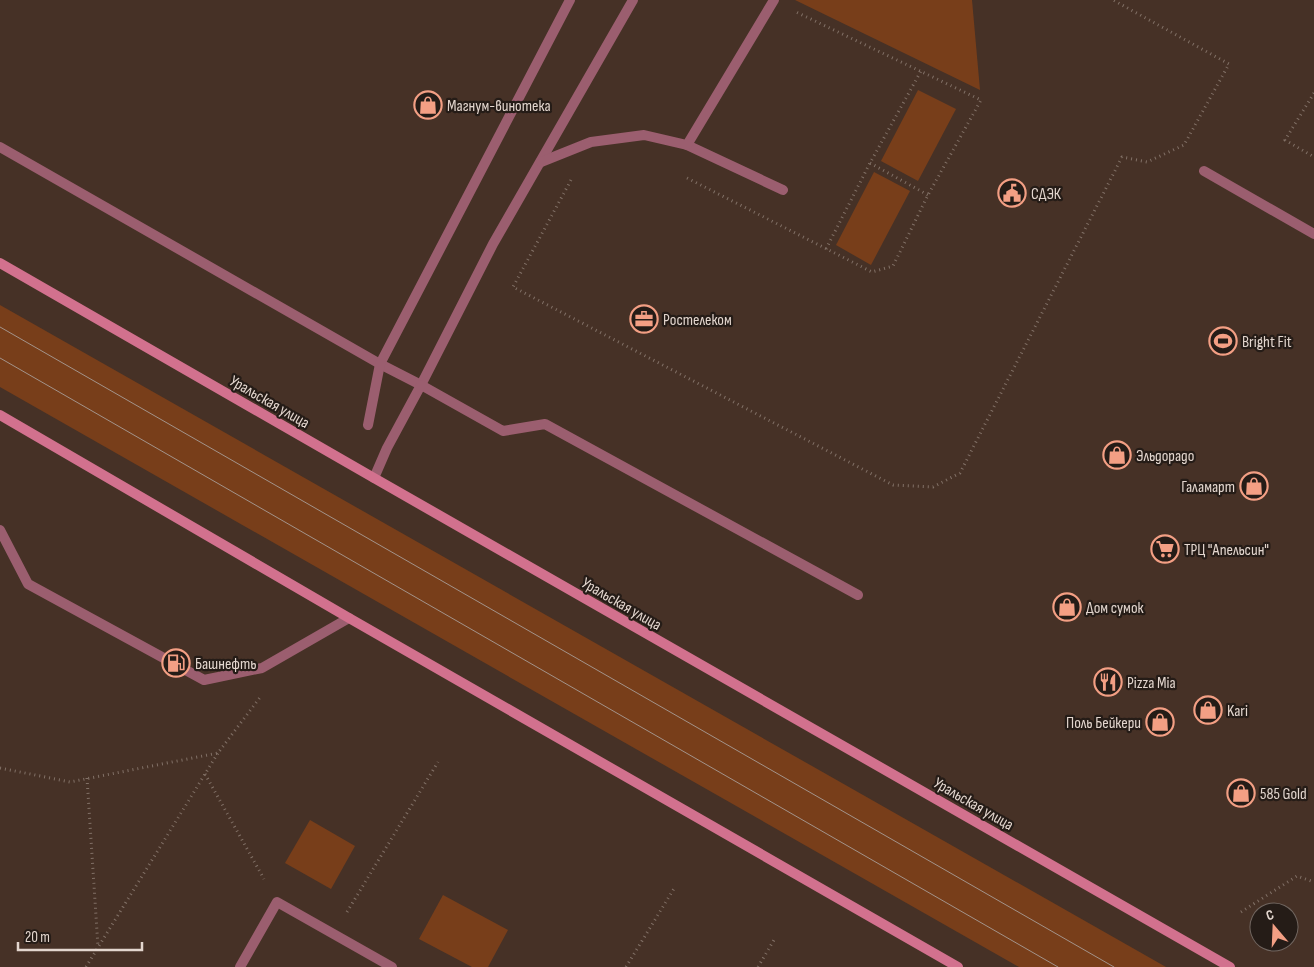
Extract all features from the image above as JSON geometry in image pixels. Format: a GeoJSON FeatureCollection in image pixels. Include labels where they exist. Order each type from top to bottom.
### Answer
{"type":"FeatureCollection","features":[{"type":"Feature","properties":{"kind":"main road","name":"Уральская улица"},"geometry":{"type":"LineString","coordinates":[[0,263],[1230,967]]}},
{"type":"Feature","properties":{"kind":"main road"},"geometry":{"type":"LineString","coordinates":[[0,415],[349,618],[958,967]]}},
{"type":"Feature","properties":{"kind":"lane"},"geometry":{"type":"LineString","coordinates":[[368,425],[380,364],[570,0]]}},
{"type":"Feature","properties":{"kind":"lane"},"geometry":{"type":"LineString","coordinates":[[374,478],[386,448],[493,244],[633,0]]}},
{"type":"Feature","properties":{"kind":"lane"},"geometry":{"type":"LineString","coordinates":[[687,145],[773,1]]}},
{"type":"Feature","properties":{"kind":"lane"},"geometry":{"type":"LineString","coordinates":[[541,162],[591,142],[644,135],[687,145],[783,190]]}},
{"type":"Feature","properties":{"kind":"lane"},"geometry":{"type":"LineString","coordinates":[[0,147],[380,364],[421,384],[503,431],[545,424],[858,595]]}},
{"type":"Feature","properties":{"kind":"lane"},"geometry":{"type":"LineString","coordinates":[[1204,171],[1314,234]]}},
{"type":"Feature","properties":{"kind":"lane"},"geometry":{"type":"LineString","coordinates":[[0,530],[28,584],[204,680],[262,668],[349,618]]}},
{"type":"Feature","properties":{"kind":"lane"},"geometry":{"type":"LineString","coordinates":[[240,967],[277,902],[392,967]]}},
{"type":"Feature","properties":{"kind":"path"},"geometry":{"type":"LineString","coordinates":[[572,180],[514,287],[893,485],[933,487],[960,473],[1122,157],[1147,162],[1184,145],[1229,64],[1113,0]]}},
{"type":"Feature","properties":{"kind":"path"},"geometry":{"type":"LineString","coordinates":[[686,177],[872,272],[893,266],[928,195],[981,100],[773,1]]}},
{"type":"Feature","properties":{"kind":"path"},"geometry":{"type":"LineString","coordinates":[[826,249],[870,163],[921,71]]}},
{"type":"Feature","properties":{"kind":"path"},"geometry":{"type":"LineString","coordinates":[[1314,93],[1285,140],[1314,157]]}},
{"type":"Feature","properties":{"kind":"path"},"geometry":{"type":"LineString","coordinates":[[870,163],[928,195]]}},
{"type":"Feature","properties":{"kind":"path"},"geometry":{"type":"LineString","coordinates":[[86,967],[218,752],[265,691]]}},
{"type":"Feature","properties":{"kind":"path"},"geometry":{"type":"LineString","coordinates":[[0,768],[70,782],[218,752]]}},
{"type":"Feature","properties":{"kind":"path"},"geometry":{"type":"LineString","coordinates":[[334,934],[438,762]]}},
{"type":"Feature","properties":{"kind":"path"},"geometry":{"type":"LineString","coordinates":[[205,773],[277,902]]}},
{"type":"Feature","properties":{"kind":"path"},"geometry":{"type":"LineString","coordinates":[[87,778],[98,948]]}},
{"type":"Feature","properties":{"kind":"path"},"geometry":{"type":"LineString","coordinates":[[1241,912],[1297,876],[1314,882]]}},
{"type":"Feature","properties":{"kind":"path"},"geometry":{"type":"LineString","coordinates":[[626,967],[674,887]]}},
{"type":"Feature","properties":{"kind":"path"},"geometry":{"type":"LineString","coordinates":[[758,967],[774,940]]}},
{"type":"Feature","properties":{"kind":"shaded area"},"geometry":{"type":"Polygon","coordinates":[[[795,0],[972,0],[980,90],[795,0]]]}},
{"type":"Feature","properties":{"kind":"shaded area"},"geometry":{"type":"Polygon","coordinates":[[[918,90],[956,109],[918,181],[881,161],[918,90]]]}},
{"type":"Feature","properties":{"kind":"shaded area"},"geometry":{"type":"Polygon","coordinates":[[[874,172],[910,191],[871,265],[836,245],[874,172]]]}},
{"type":"Feature","properties":{"kind":"shaded area"},"geometry":{"type":"Polygon","coordinates":[[[0,305],[1166,967],[1019,967],[0,387],[0,305]]]}},
{"type":"Feature","properties":{"kind":"shaded area"},"geometry":{"type":"Polygon","coordinates":[[[310,820],[355,846],[331,889],[285,863],[310,820]]]}},
{"type":"Feature","properties":{"kind":"shaded area"},"geometry":{"type":"Polygon","coordinates":[[[443,895],[508,930],[488,967],[472,967],[419,939],[443,895]]]}},
{"type":"Feature","properties":{"kind":"tram line"},"geometry":{"type":"LineString","coordinates":[[0,327],[1114,967]]}},
{"type":"Feature","properties":{"kind":"tram line"},"geometry":{"type":"LineString","coordinates":[[0,358],[1058,967]]}},
{"type":"Feature","properties":{"kind":"place","name":"Магнум-винотека"},"geometry":{"type":"Point","coordinates":[428,105]}},
{"type":"Feature","properties":{"kind":"place","name":"СДЭК"},"geometry":{"type":"Point","coordinates":[1012,193]}},
{"type":"Feature","properties":{"kind":"place","name":"Ростелеком"},"geometry":{"type":"Point","coordinates":[644,319]}},
{"type":"Feature","properties":{"kind":"place","name":"Bright Fit"},"geometry":{"type":"Point","coordinates":[1223,341]}},
{"type":"Feature","properties":{"kind":"place","name":"Эльдорадо"},"geometry":{"type":"Point","coordinates":[1117,455]}},
{"type":"Feature","properties":{"kind":"place","name":"Галамарт"},"geometry":{"type":"Point","coordinates":[1254,486]}},
{"type":"Feature","properties":{"kind":"place","name":"ТРЦ \"Апельсин\""},"geometry":{"type":"Point","coordinates":[1165,549]}},
{"type":"Feature","properties":{"kind":"place","name":"Дом сумок"},"geometry":{"type":"Point","coordinates":[1067,607]}},
{"type":"Feature","properties":{"kind":"place","name":"Башнефть"},"geometry":{"type":"Point","coordinates":[176,663]}},
{"type":"Feature","properties":{"kind":"place","name":"Pizza Mia"},"geometry":{"type":"Point","coordinates":[1108,682]}},
{"type":"Feature","properties":{"kind":"place","name":"Kari"},"geometry":{"type":"Point","coordinates":[1208,710]}},
{"type":"Feature","properties":{"kind":"place","name":"Поль Бейкери"},"geometry":{"type":"Point","coordinates":[1160,722]}},
{"type":"Feature","properties":{"kind":"place","name":"585 Gold"},"geometry":{"type":"Point","coordinates":[1241,793]}}]}
